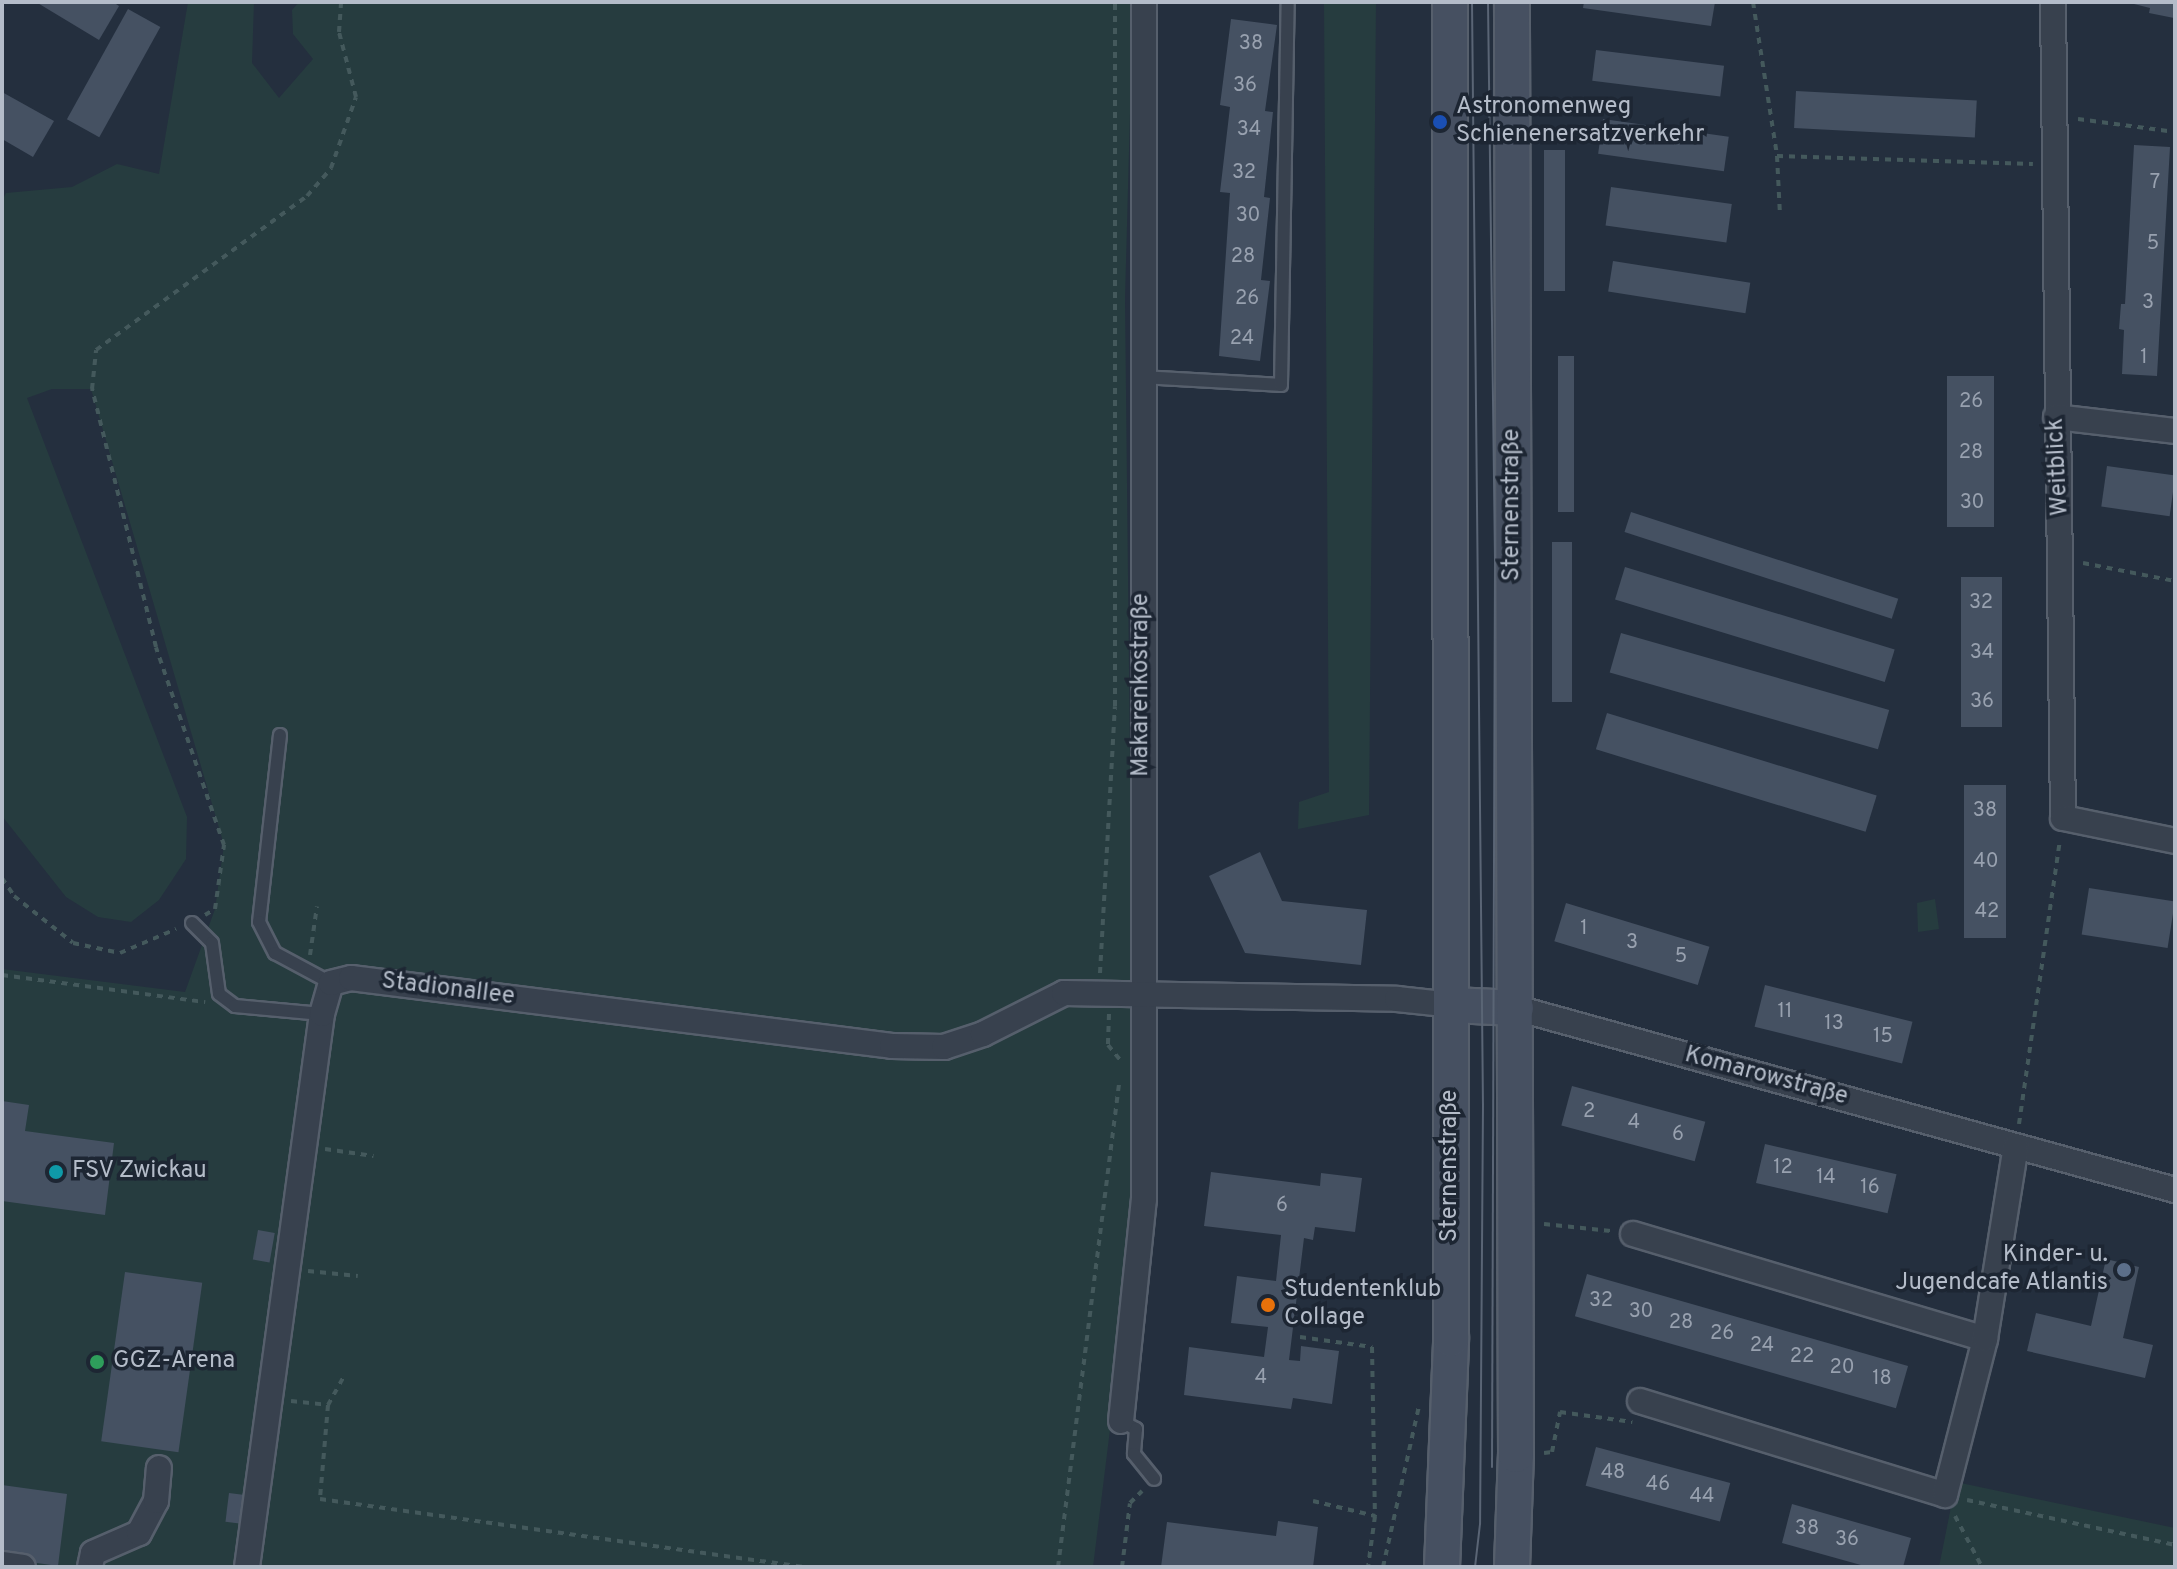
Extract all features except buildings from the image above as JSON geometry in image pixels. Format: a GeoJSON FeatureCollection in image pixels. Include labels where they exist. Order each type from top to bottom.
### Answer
{"type":"FeatureCollection","features":[{"type":"Feature","properties":{"kind":"street","name":"Makarenkostraße"},"geometry":{"type":"LineString","coordinates":[[1121,1421],[1144,1199],[1141,992],[1144,2]]}},
{"type":"Feature","properties":{"kind":"street","name":"Sternenstraße"},"geometry":{"type":"LineString","coordinates":[[1442,1567],[1450,1423],[1450,2]]}},
{"type":"Feature","properties":{"kind":"street","name":"Sternenstraße"},"geometry":{"type":"LineString","coordinates":[[1512,2],[1516,1008],[1516,1455],[1512,1567]]}},
{"type":"Feature","properties":{"kind":"street","name":"Weitblick"},"geometry":{"type":"LineString","coordinates":[[2053,2],[2056,417],[2063,559],[2063,818]]}},
{"type":"Feature","properties":{"kind":"street"},"geometry":{"type":"LineString","coordinates":[[2056,417],[2175,431]]}},
{"type":"Feature","properties":{"kind":"street"},"geometry":{"type":"LineString","coordinates":[[2063,818],[2175,841]]}},
{"type":"Feature","properties":{"kind":"street","name":"Stadionallee"},"geometry":{"type":"LineString","coordinates":[[331,983],[351,978],[892,1046],[944,1047],[983,1034],[1064,993],[1141,992]]}},
{"type":"Feature","properties":{"kind":"street"},"geometry":{"type":"LineString","coordinates":[[247,1567],[307,1146],[322,1014],[331,983]]}},
{"type":"Feature","properties":{"kind":"street"},"geometry":{"type":"LineString","coordinates":[[1141,992],[1397,999],[1516,1008]]}},
{"type":"Feature","properties":{"kind":"street","name":"Komarowstraße"},"geometry":{"type":"LineString","coordinates":[[1516,1008],[2175,1190]]}},
{"type":"Feature","properties":{"kind":"street"},"geometry":{"type":"LineString","coordinates":[[1640,1401],[1945,1495],[1985,1339],[2016,1146]]}},
{"type":"Feature","properties":{"kind":"street"},"geometry":{"type":"LineString","coordinates":[[1633,1234],[1985,1339]]}},
{"type":"Feature","properties":{"kind":"street"},"geometry":{"type":"LineString","coordinates":[[90,1567],[93,1553],[139,1533],[156,1501],[159,1468]]}},
{"type":"Feature","properties":{"kind":"street"},"geometry":{"type":"LineString","coordinates":[[2,1564],[23,1567]]}},
{"type":"Feature","properties":{"kind":"lane"},"geometry":{"type":"LineString","coordinates":[[1143,377],[1281,385],[1288,2]]}},
{"type":"Feature","properties":{"kind":"lane"},"geometry":{"type":"LineString","coordinates":[[280,735],[259,922],[275,953],[288,964],[308,968],[331,983]]}},
{"type":"Feature","properties":{"kind":"lane"},"geometry":{"type":"LineString","coordinates":[[192,923],[212,943],[219,994],[235,1006],[322,1014]]}},
{"type":"Feature","properties":{"kind":"lane","name":"Makarenkostraße"},"geometry":{"type":"LineString","coordinates":[[1121,1421],[1136,1429],[1134,1454],[1154,1479]]}},
{"type":"Feature","properties":{"kind":"path"},"geometry":{"type":"LineString","coordinates":[[2,878],[14,896],[73,943],[120,953],[192,923],[215,909],[224,845],[156,647],[92,389],[96,350],[307,196],[331,168],[356,97],[339,32],[341,2]]}},
{"type":"Feature","properties":{"kind":"path"},"geometry":{"type":"LineString","coordinates":[[1058,1567],[1121,1062],[1108,1045],[1109,991],[1100,979],[1115,706],[1115,2]]}},
{"type":"Feature","properties":{"kind":"path"},"geometry":{"type":"LineString","coordinates":[[1753,2],[1777,156],[1780,215]]}},
{"type":"Feature","properties":{"kind":"path"},"geometry":{"type":"LineString","coordinates":[[2054,116],[2175,132]]}},
{"type":"Feature","properties":{"kind":"path"},"geometry":{"type":"LineString","coordinates":[[1777,156],[2056,164]]}},
{"type":"Feature","properties":{"kind":"path"},"geometry":{"type":"LineString","coordinates":[[2063,559],[2175,581]]}},
{"type":"Feature","properties":{"kind":"path"},"geometry":{"type":"LineString","coordinates":[[2016,1146],[2063,818]]}},
{"type":"Feature","properties":{"kind":"path"},"geometry":{"type":"LineString","coordinates":[[308,968],[317,906]]}},
{"type":"Feature","properties":{"kind":"path"},"geometry":{"type":"LineString","coordinates":[[2,975],[235,1006]]}},
{"type":"Feature","properties":{"kind":"path"},"geometry":{"type":"LineString","coordinates":[[307,1146],[373,1156]]}},
{"type":"Feature","properties":{"kind":"path"},"geometry":{"type":"LineString","coordinates":[[1515,1221],[1633,1234]]}},
{"type":"Feature","properties":{"kind":"path"},"geometry":{"type":"LineString","coordinates":[[290,1268],[358,1276]]}},
{"type":"Feature","properties":{"kind":"path"},"geometry":{"type":"LineString","coordinates":[[1300,1337],[1372,1347],[1375,1516],[1368,1567]]}},
{"type":"Feature","properties":{"kind":"path"},"geometry":{"type":"LineString","coordinates":[[344,1376],[328,1405],[320,1499],[802,1567]]}},
{"type":"Feature","properties":{"kind":"path"},"geometry":{"type":"LineString","coordinates":[[271,1398],[328,1405]]}},
{"type":"Feature","properties":{"kind":"path"},"geometry":{"type":"LineString","coordinates":[[1383,1567],[1422,1400]]}},
{"type":"Feature","properties":{"kind":"path"},"geometry":{"type":"LineString","coordinates":[[1516,1455],[1552,1452],[1560,1412],[1631,1424],[1640,1401]]}},
{"type":"Feature","properties":{"kind":"path"},"geometry":{"type":"LineString","coordinates":[[1122,1567],[1130,1503],[1154,1479]]}},
{"type":"Feature","properties":{"kind":"path"},"geometry":{"type":"LineString","coordinates":[[1945,1495],[2175,1545]]}},
{"type":"Feature","properties":{"kind":"path"},"geometry":{"type":"LineString","coordinates":[[1945,1495],[1982,1567]]}},
{"type":"Feature","properties":{"kind":"path"},"geometry":{"type":"LineString","coordinates":[[1313,1501],[1375,1516]]}},
{"type":"Feature","properties":{"kind":"green space"},"geometry":{"type":"Polygon","coordinates":[[[188,2],[254,2],[252,63],[279,98],[313,59],[293,34],[292,10],[299,2],[1133,2],[1125,299],[1135,1228],[1093,1567],[2,1567],[2,969],[185,992],[215,909],[224,845],[91,389],[52,389],[27,398],[187,817],[186,859],[159,900],[131,922],[98,917],[66,897],[2,816],[2,201],[6,193],[72,187],[117,164],[159,174],[188,2]]]}},
{"type":"Feature","properties":{"kind":"green space"},"geometry":{"type":"Polygon","coordinates":[[[1324,2],[1376,2],[1369,815],[1298,829],[1299,802],[1329,792],[1324,2]]]}},
{"type":"Feature","properties":{"kind":"green space"},"geometry":{"type":"Polygon","coordinates":[[[1935,899],[1939,929],[1918,932],[1917,903],[1935,899]]]}},
{"type":"Feature","properties":{"kind":"green space"},"geometry":{"type":"Polygon","coordinates":[[[1956,1482],[2175,1528],[2175,1567],[1939,1567],[1956,1482]]]}},
{"type":"Feature","properties":{"kind":"tram line"},"geometry":{"type":"LineString","coordinates":[[1472,2],[1483,1104],[1480,1524],[1475,1567]]}},
{"type":"Feature","properties":{"kind":"tram line"},"geometry":{"type":"LineString","coordinates":[[1488,2],[1495,562],[1492,1467]]}},
{"type":"Feature","properties":{"kind":"place","name":"Astronomenweg Schienenersatzverkehr"},"geometry":{"type":"Point","coordinates":[1440,122]}},
{"type":"Feature","properties":{"kind":"place","name":"FSV Zwickau"},"geometry":{"type":"Point","coordinates":[56,1172]}},
{"type":"Feature","properties":{"kind":"place","name":"Kinder- u. Jugendcafe Atlantis"},"geometry":{"type":"Point","coordinates":[2124,1270]}},
{"type":"Feature","properties":{"kind":"place","name":"Studentenklub Collage"},"geometry":{"type":"Point","coordinates":[1268,1305]}},
{"type":"Feature","properties":{"kind":"place","name":"GGZ-Arena"},"geometry":{"type":"Point","coordinates":[97,1362]}}]}
